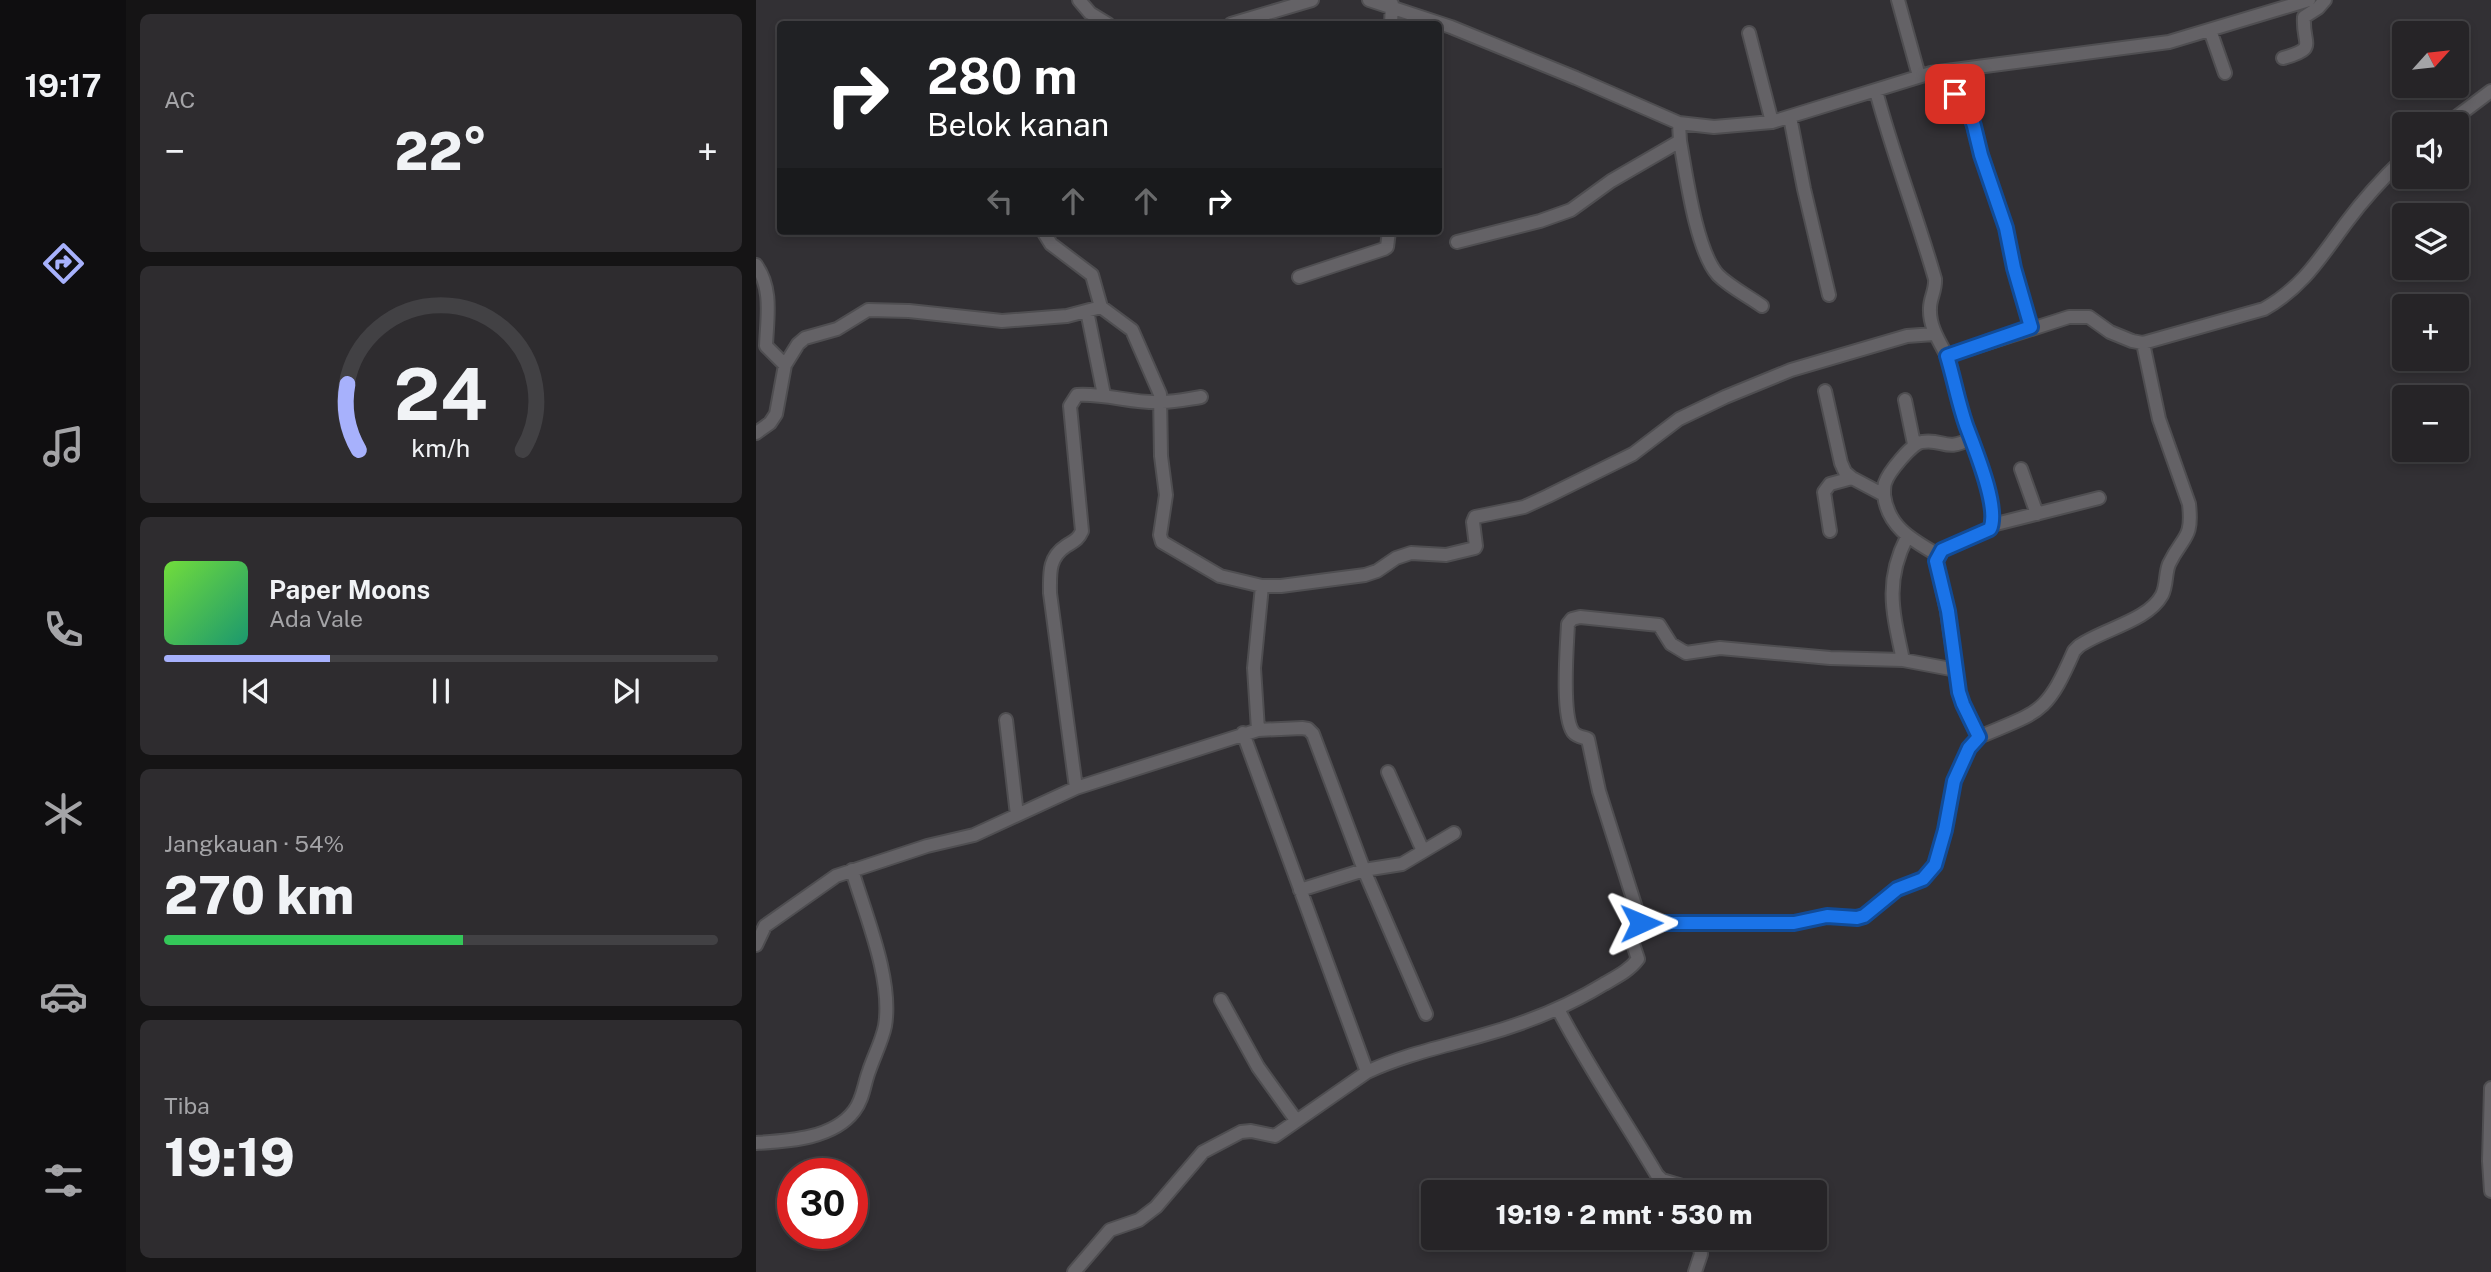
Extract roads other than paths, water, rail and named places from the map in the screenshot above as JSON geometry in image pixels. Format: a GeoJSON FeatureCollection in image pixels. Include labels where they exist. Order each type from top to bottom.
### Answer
{"type":"FeatureCollection","features":[{"type":"Feature","properties":{"kind":"street"},"geometry":{"type":"LineString","coordinates":[[1079,0],[1090,13],[1103,21]]}},
{"type":"Feature","properties":{"kind":"street"},"geometry":{"type":"LineString","coordinates":[[1241,21],[1312,0]]}},
{"type":"Feature","properties":{"kind":"street"},"geometry":{"type":"LineString","coordinates":[[1369,0],[1392,4],[1436,21]]}},
{"type":"Feature","properties":{"kind":"street"},"geometry":{"type":"LineString","coordinates":[[1898,0],[1920,76]]}},
{"type":"Feature","properties":{"kind":"street"},"geometry":{"type":"LineString","coordinates":[[1442,23],[1679,123],[1714,127],[1772,122],[1938,72],[2146,47],[2309,0]]}},
{"type":"Feature","properties":{"kind":"street"},"geometry":{"type":"LineString","coordinates":[[2283,58],[2304,51],[2307,47],[2304,17],[2325,0]]}},
{"type":"Feature","properties":{"kind":"street"},"geometry":{"type":"LineString","coordinates":[[2210,30],[2225,73]]}},
{"type":"Feature","properties":{"kind":"street"},"geometry":{"type":"LineString","coordinates":[[1749,33],[1772,122]]}},
{"type":"Feature","properties":{"kind":"street"},"geometry":{"type":"LineString","coordinates":[[1938,72],[1971,117],[2006,228],[2031,327]]}},
{"type":"Feature","properties":{"kind":"street"},"geometry":{"type":"LineString","coordinates":[[1876,91],[1895,160],[1913,205],[1935,279],[1936,286],[1930,310],[1934,334],[1947,356],[1980,462],[1989,496],[1992,525]]}},
{"type":"Feature","properties":{"kind":"street"},"geometry":{"type":"LineString","coordinates":[[2463,112],[2491,91]]}},
{"type":"Feature","properties":{"kind":"street"},"geometry":{"type":"LineString","coordinates":[[1790,117],[1829,295]]}},
{"type":"Feature","properties":{"kind":"street"},"geometry":{"type":"LineString","coordinates":[[1679,123],[1692,207],[1710,263],[1725,280],[1762,306]]}},
{"type":"Feature","properties":{"kind":"street"},"geometry":{"type":"LineString","coordinates":[[1457,242],[1540,221],[1571,210],[1611,181],[1680,141]]}},
{"type":"Feature","properties":{"kind":"street"},"geometry":{"type":"LineString","coordinates":[[1947,356],[2069,317],[2089,317],[2110,332],[2143,343],[2264,309],[2279,301],[2307,277],[2348,221],[2392,172]]}},
{"type":"Feature","properties":{"kind":"street"},"geometry":{"type":"LineString","coordinates":[[1045,235],[1051,244],[1092,275],[1101,307],[1132,330],[1160,394],[1161,456],[1166,495],[1160,535],[1162,542],[1220,576],[1262,586],[1365,575],[1411,552],[1446,555],[1475,548],[1475,517],[1524,507],[1548,496],[1633,454],[1679,419],[1718,400],[1803,366],[1907,336],[1934,334]]}},
{"type":"Feature","properties":{"kind":"street"},"geometry":{"type":"LineString","coordinates":[[1298,277],[1384,249],[1387,247],[1388,235]]}},
{"type":"Feature","properties":{"kind":"street"},"geometry":{"type":"LineString","coordinates":[[756,265],[766,281],[766,346],[785,365]]}},
{"type":"Feature","properties":{"kind":"street"},"geometry":{"type":"LineString","coordinates":[[756,433],[770,423],[776,414],[785,365],[798,344],[805,338],[837,329],[868,310],[909,311],[1002,321],[1066,316],[1101,307]]}},
{"type":"Feature","properties":{"kind":"street"},"geometry":{"type":"LineString","coordinates":[[1087,311],[1104,395]]}},
{"type":"Feature","properties":{"kind":"street"},"geometry":{"type":"LineString","coordinates":[[1073,1272],[1110,1230],[1139,1220],[1156,1207],[1203,1152],[1241,1132],[1251,1131],[1275,1136],[1367,1072],[1412,1055],[1525,1022],[1595,990],[1638,959],[1631,938],[1632,930],[1641,923],[1794,923],[1827,916],[1857,918],[1864,916],[1897,889],[1923,879],[1935,865],[1954,781],[1969,748],[1979,737],[2038,712],[2051,698],[2079,646],[2144,614],[2156,604],[2164,593],[2169,565],[2189,533],[2189,504],[2159,419],[2143,343]]}},
{"type":"Feature","properties":{"kind":"street"},"geometry":{"type":"LineString","coordinates":[[1825,391],[1840,463],[1845,472],[1884,495]]}},
{"type":"Feature","properties":{"kind":"street"},"geometry":{"type":"LineString","coordinates":[[1076,788],[1050,593],[1050,567],[1054,555],[1078,539],[1082,531],[1070,405],[1077,395],[1104,395],[1160,403],[1201,397]]}},
{"type":"Feature","properties":{"kind":"street"},"geometry":{"type":"LineString","coordinates":[[1905,400],[1914,444]]}},
{"type":"Feature","properties":{"kind":"street"},"geometry":{"type":"LineString","coordinates":[[1938,555],[1907,537],[1892,520],[1884,495],[1886,481],[1914,444],[1927,441],[1949,446],[1972,438]]}},
{"type":"Feature","properties":{"kind":"street"},"geometry":{"type":"LineString","coordinates":[[2021,469],[2037,514]]}},
{"type":"Feature","properties":{"kind":"street"},"geometry":{"type":"LineString","coordinates":[[1830,531],[1824,492],[1827,486],[1852,478]]}},
{"type":"Feature","properties":{"kind":"street"},"geometry":{"type":"LineString","coordinates":[[1979,737],[1963,704],[1948,611],[1936,561],[1938,555],[1942,550],[1985,532],[1992,525],[2099,498]]}},
{"type":"Feature","properties":{"kind":"street"},"geometry":{"type":"LineString","coordinates":[[1903,660],[1895,623],[1892,585],[1896,558],[1907,537]]}},
{"type":"Feature","properties":{"kind":"street"},"geometry":{"type":"LineString","coordinates":[[1258,730],[1254,680],[1262,586]]}},
{"type":"Feature","properties":{"kind":"street"},"geometry":{"type":"LineString","coordinates":[[1641,923],[1599,791],[1588,739],[1577,736],[1571,728],[1564,680],[1568,624],[1573,619],[1580,617],[1659,625],[1671,644],[1686,653],[1720,648],[1830,658],[1903,660],[1956,670]]}},
{"type":"Feature","properties":{"kind":"street"},"geometry":{"type":"LineString","coordinates":[[1006,720],[1017,815]]}},
{"type":"Feature","properties":{"kind":"street"},"geometry":{"type":"LineString","coordinates":[[757,936],[774,918],[825,883],[852,870],[927,846],[974,835],[1076,788],[1144,768],[1243,733],[1302,728],[1313,734],[1364,870],[1426,1014]]}},
{"type":"Feature","properties":{"kind":"street"},"geometry":{"type":"LineString","coordinates":[[1243,733],[1367,1072]]}},
{"type":"Feature","properties":{"kind":"street"},"geometry":{"type":"LineString","coordinates":[[1388,772],[1423,852]]}},
{"type":"Feature","properties":{"kind":"street"},"geometry":{"type":"LineString","coordinates":[[1300,890],[1364,870],[1394,867],[1454,833]]}},
{"type":"Feature","properties":{"kind":"street"},"geometry":{"type":"LineString","coordinates":[[756,1143],[810,1138],[850,1116],[861,1099],[885,1026],[885,1006],[877,946],[852,870]]}},
{"type":"Feature","properties":{"kind":"street"},"geometry":{"type":"LineString","coordinates":[[1221,1000],[1258,1068],[1296,1120]]}},
{"type":"Feature","properties":{"kind":"street"},"geometry":{"type":"LineString","coordinates":[[1558,1009],[1592,1072],[1662,1180]]}},
{"type":"Feature","properties":{"kind":"street"},"geometry":{"type":"LineString","coordinates":[[2491,1088],[2488,1161],[2491,1191]]}},
{"type":"Feature","properties":{"kind":"street"},"geometry":{"type":"LineString","coordinates":[[1695,1272],[1700,1264],[1700,1250]]}}]}
